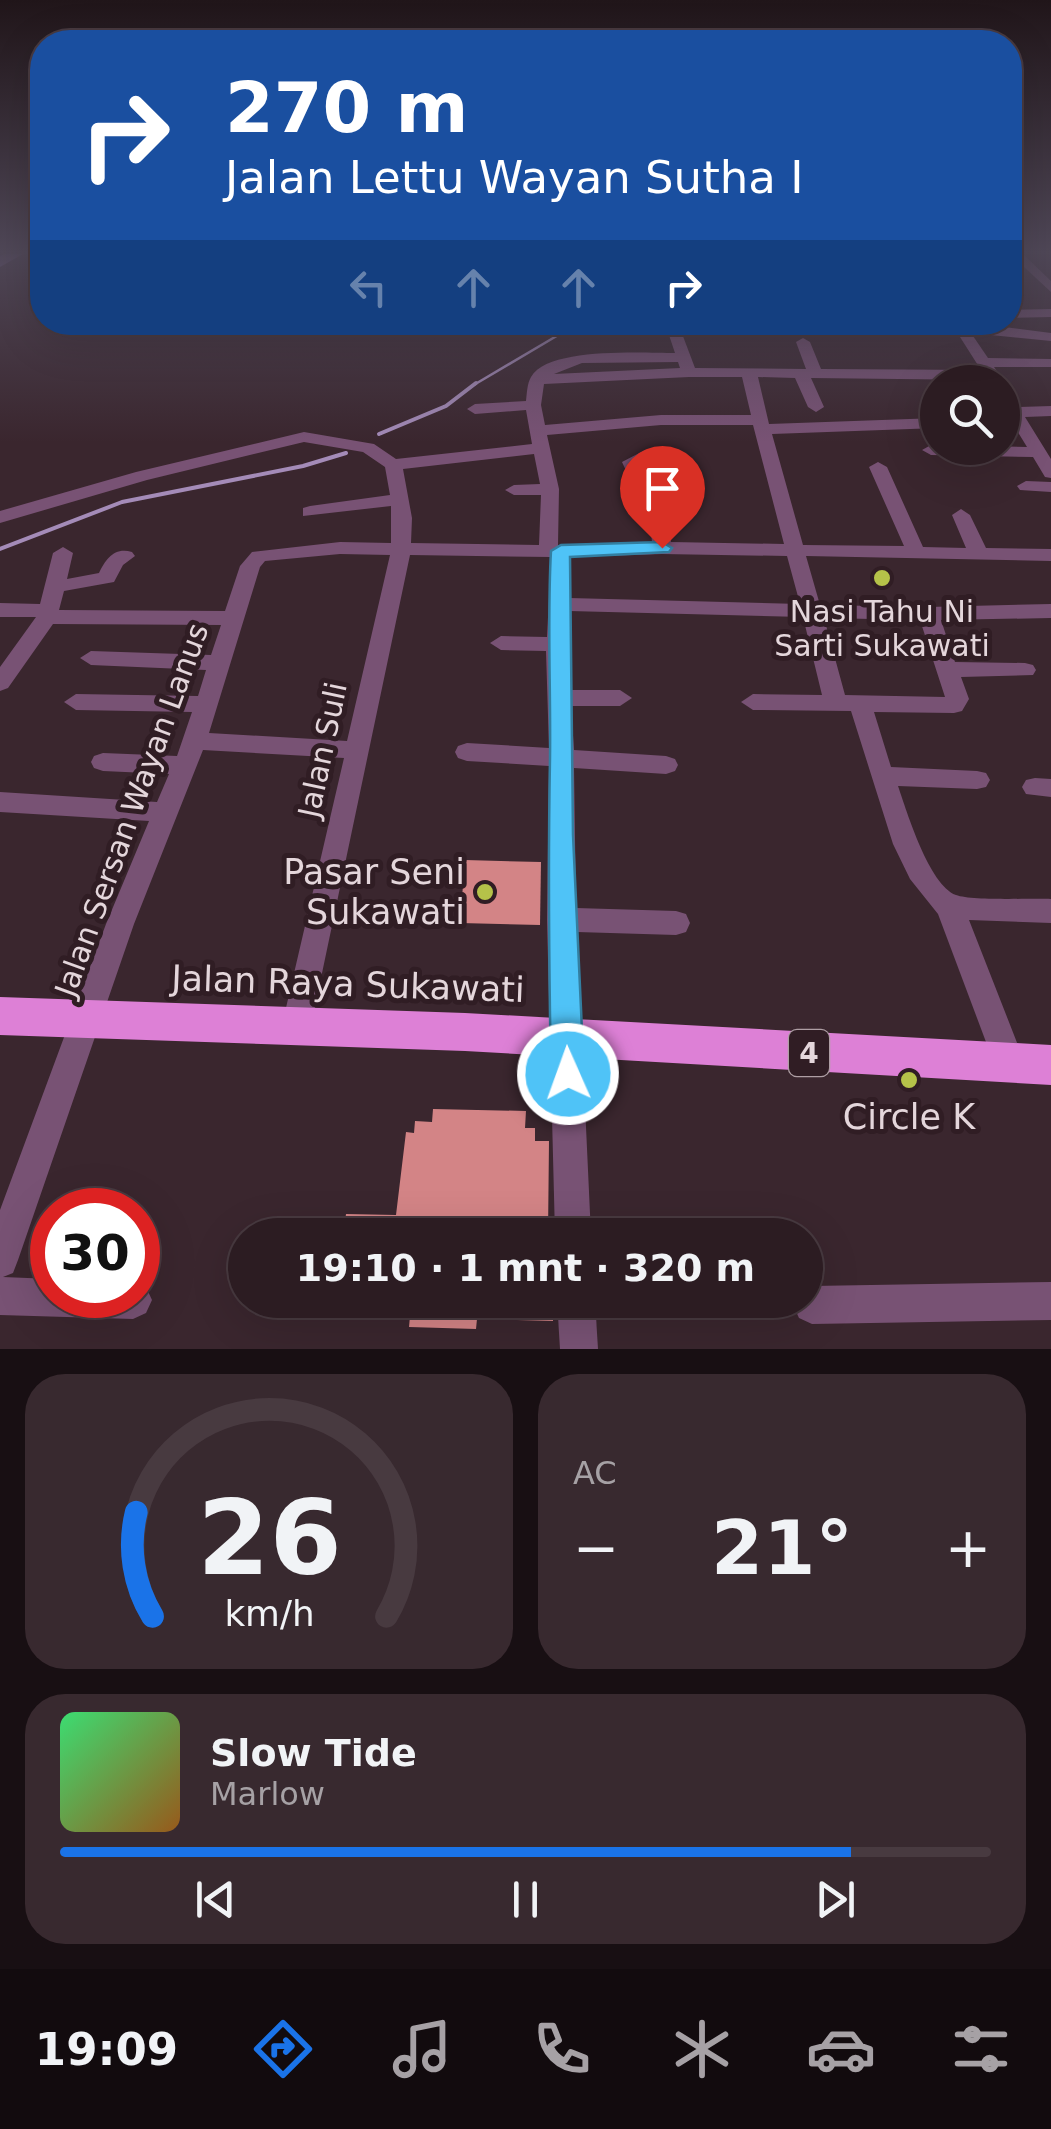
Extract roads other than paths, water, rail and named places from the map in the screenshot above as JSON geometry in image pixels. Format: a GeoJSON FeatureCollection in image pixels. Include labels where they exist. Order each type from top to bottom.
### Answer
{"type":"FeatureCollection","features":[{"type":"Feature","properties":{"kind":"highway","name":"Jalan Raya Sukawati"},"geometry":{"type":"LineString","coordinates":[[0,1016],[298,1025],[1051,1065]]}},
{"type":"Feature","properties":{"kind":"street"},"geometry":{"type":"LineString","coordinates":[[1022,334],[1051,337]]}},
{"type":"Feature","properties":{"kind":"street"},"geometry":{"type":"LineString","coordinates":[[675,335],[686,364]]}},
{"type":"Feature","properties":{"kind":"street"},"geometry":{"type":"LineString","coordinates":[[966,335],[985,365]]}},
{"type":"Feature","properties":{"kind":"street"},"geometry":{"type":"LineString","coordinates":[[803,342],[816,407]]}},
{"type":"Feature","properties":{"kind":"street"},"geometry":{"type":"LineString","coordinates":[[1020,368],[1051,363]]}},
{"type":"Feature","properties":{"kind":"street"},"geometry":{"type":"LineString","coordinates":[[572,1218],[561,920],[558,604],[550,490],[533,405],[538,380],[686,364],[809,376],[920,374]]}},
{"type":"Feature","properties":{"kind":"street"},"geometry":{"type":"LineString","coordinates":[[749,373],[794,552],[848,703],[884,776],[908,848],[938,899],[950,907],[1051,912]]}},
{"type":"Feature","properties":{"kind":"street"},"geometry":{"type":"LineString","coordinates":[[880,404],[889,423]]}},
{"type":"Feature","properties":{"kind":"street"},"geometry":{"type":"LineString","coordinates":[[475,409],[533,405]]}},
{"type":"Feature","properties":{"kind":"street"},"geometry":{"type":"LineString","coordinates":[[1020,410],[1051,411]]}},
{"type":"Feature","properties":{"kind":"street"},"geometry":{"type":"LineString","coordinates":[[0,517],[194,462],[304,437],[339,447],[368,448],[393,465],[507,450],[540,440],[661,420],[920,423]]}},
{"type":"Feature","properties":{"kind":"street"},"geometry":{"type":"LineString","coordinates":[[1020,425],[1047,465]]}},
{"type":"Feature","properties":{"kind":"street"},"geometry":{"type":"LineString","coordinates":[[486,440],[540,440]]}},
{"type":"Feature","properties":{"kind":"street"},"geometry":{"type":"LineString","coordinates":[[645,455],[631,462],[659,522],[662,548]]}},
{"type":"Feature","properties":{"kind":"street"},"geometry":{"type":"LineString","coordinates":[[1020,462],[1047,465]]}},
{"type":"Feature","properties":{"kind":"street","name":"Jalan Suli"},"geometry":{"type":"LineString","coordinates":[[298,1025],[401,548],[400,499],[393,465]]}},
{"type":"Feature","properties":{"kind":"street"},"geometry":{"type":"LineString","coordinates":[[878,468],[917,554]]}},
{"type":"Feature","properties":{"kind":"street"},"geometry":{"type":"LineString","coordinates":[[1026,486],[1051,488]]}},
{"type":"Feature","properties":{"kind":"street"},"geometry":{"type":"LineString","coordinates":[[514,490],[550,490]]}},
{"type":"Feature","properties":{"kind":"street"},"geometry":{"type":"LineString","coordinates":[[310,512],[400,499]]}},
{"type":"Feature","properties":{"kind":"street"},"geometry":{"type":"LineString","coordinates":[[961,515],[979,554]]}},
{"type":"Feature","properties":{"kind":"street","name":"Jalan Sersan Wayan Lanus"},"geometry":{"type":"LineString","coordinates":[[0,1260],[7,1216],[195,741],[250,566],[259,556],[340,548],[662,548],[1051,555]]}},
{"type":"Feature","properties":{"kind":"street"},"geometry":{"type":"LineString","coordinates":[[0,683],[48,614],[64,553]]}},
{"type":"Feature","properties":{"kind":"street"},"geometry":{"type":"LineString","coordinates":[[54,587],[107,578],[116,561],[125,556]]}},
{"type":"Feature","properties":{"kind":"street"},"geometry":{"type":"LineString","coordinates":[[558,604],[928,614],[1051,612]]}},
{"type":"Feature","properties":{"kind":"street"},"geometry":{"type":"LineString","coordinates":[[0,610],[235,618]]}},
{"type":"Feature","properties":{"kind":"street"},"geometry":{"type":"LineString","coordinates":[[753,702],[954,705],[957,698],[928,614]]}},
{"type":"Feature","properties":{"kind":"street"},"geometry":{"type":"LineString","coordinates":[[501,642],[557,644]]}},
{"type":"Feature","properties":{"kind":"street"},"geometry":{"type":"LineString","coordinates":[[90,658],[220,663]]}},
{"type":"Feature","properties":{"kind":"street"},"geometry":{"type":"LineString","coordinates":[[945,669],[1025,670]]}},
{"type":"Feature","properties":{"kind":"street"},"geometry":{"type":"LineString","coordinates":[[558,698],[620,698]]}},
{"type":"Feature","properties":{"kind":"street"},"geometry":{"type":"LineString","coordinates":[[76,702],[206,704]]}},
{"type":"Feature","properties":{"kind":"street"},"geometry":{"type":"LineString","coordinates":[[195,741],[355,750]]}},
{"type":"Feature","properties":{"kind":"street"},"geometry":{"type":"LineString","coordinates":[[467,752],[666,765]]}},
{"type":"Feature","properties":{"kind":"street"},"geometry":{"type":"LineString","coordinates":[[103,762],[183,765]]}},
{"type":"Feature","properties":{"kind":"street"},"geometry":{"type":"LineString","coordinates":[[884,776],[978,780]]}},
{"type":"Feature","properties":{"kind":"street"},"geometry":{"type":"LineString","coordinates":[[0,802],[164,812]]}},
{"type":"Feature","properties":{"kind":"street"},"geometry":{"type":"LineString","coordinates":[[950,907],[1009,1063]]}},
{"type":"Feature","properties":{"kind":"street"},"geometry":{"type":"LineString","coordinates":[[561,920],[676,923]]}},
{"type":"Feature","properties":{"kind":"street"},"geometry":{"type":"LineString","coordinates":[[0,1296],[30,1297]]}},
{"type":"Feature","properties":{"kind":"street"},"geometry":{"type":"LineString","coordinates":[[823,1304],[1051,1301]]}},
{"type":"Feature","properties":{"kind":"street"},"geometry":{"type":"LineString","coordinates":[[577,1318],[579,1349]]}},
{"type":"Feature","properties":{"kind":"waterway"},"geometry":{"type":"LineString","coordinates":[[472,386],[558,335]]}},
{"type":"Feature","properties":{"kind":"waterway"},"geometry":{"type":"LineString","coordinates":[[472,386],[476,383]]}},
{"type":"Feature","properties":{"kind":"waterway"},"geometry":{"type":"LineString","coordinates":[[379,434],[446,406],[472,386]]}},
{"type":"Feature","properties":{"kind":"waterway"},"geometry":{"type":"LineString","coordinates":[[0,549],[122,502],[303,466],[346,453]]}},
{"type":"Feature","properties":{"kind":"place","name":"Nasi Tahu Ni Sarti Sukawati"},"geometry":{"type":"Point","coordinates":[882,578]}},
{"type":"Feature","properties":{"kind":"place","name":"Pasar Seni Sukawati"},"geometry":{"type":"Point","coordinates":[485,892]}},
{"type":"Feature","properties":{"kind":"place","name":"Circle K"},"geometry":{"type":"Point","coordinates":[909,1080]}}]}
